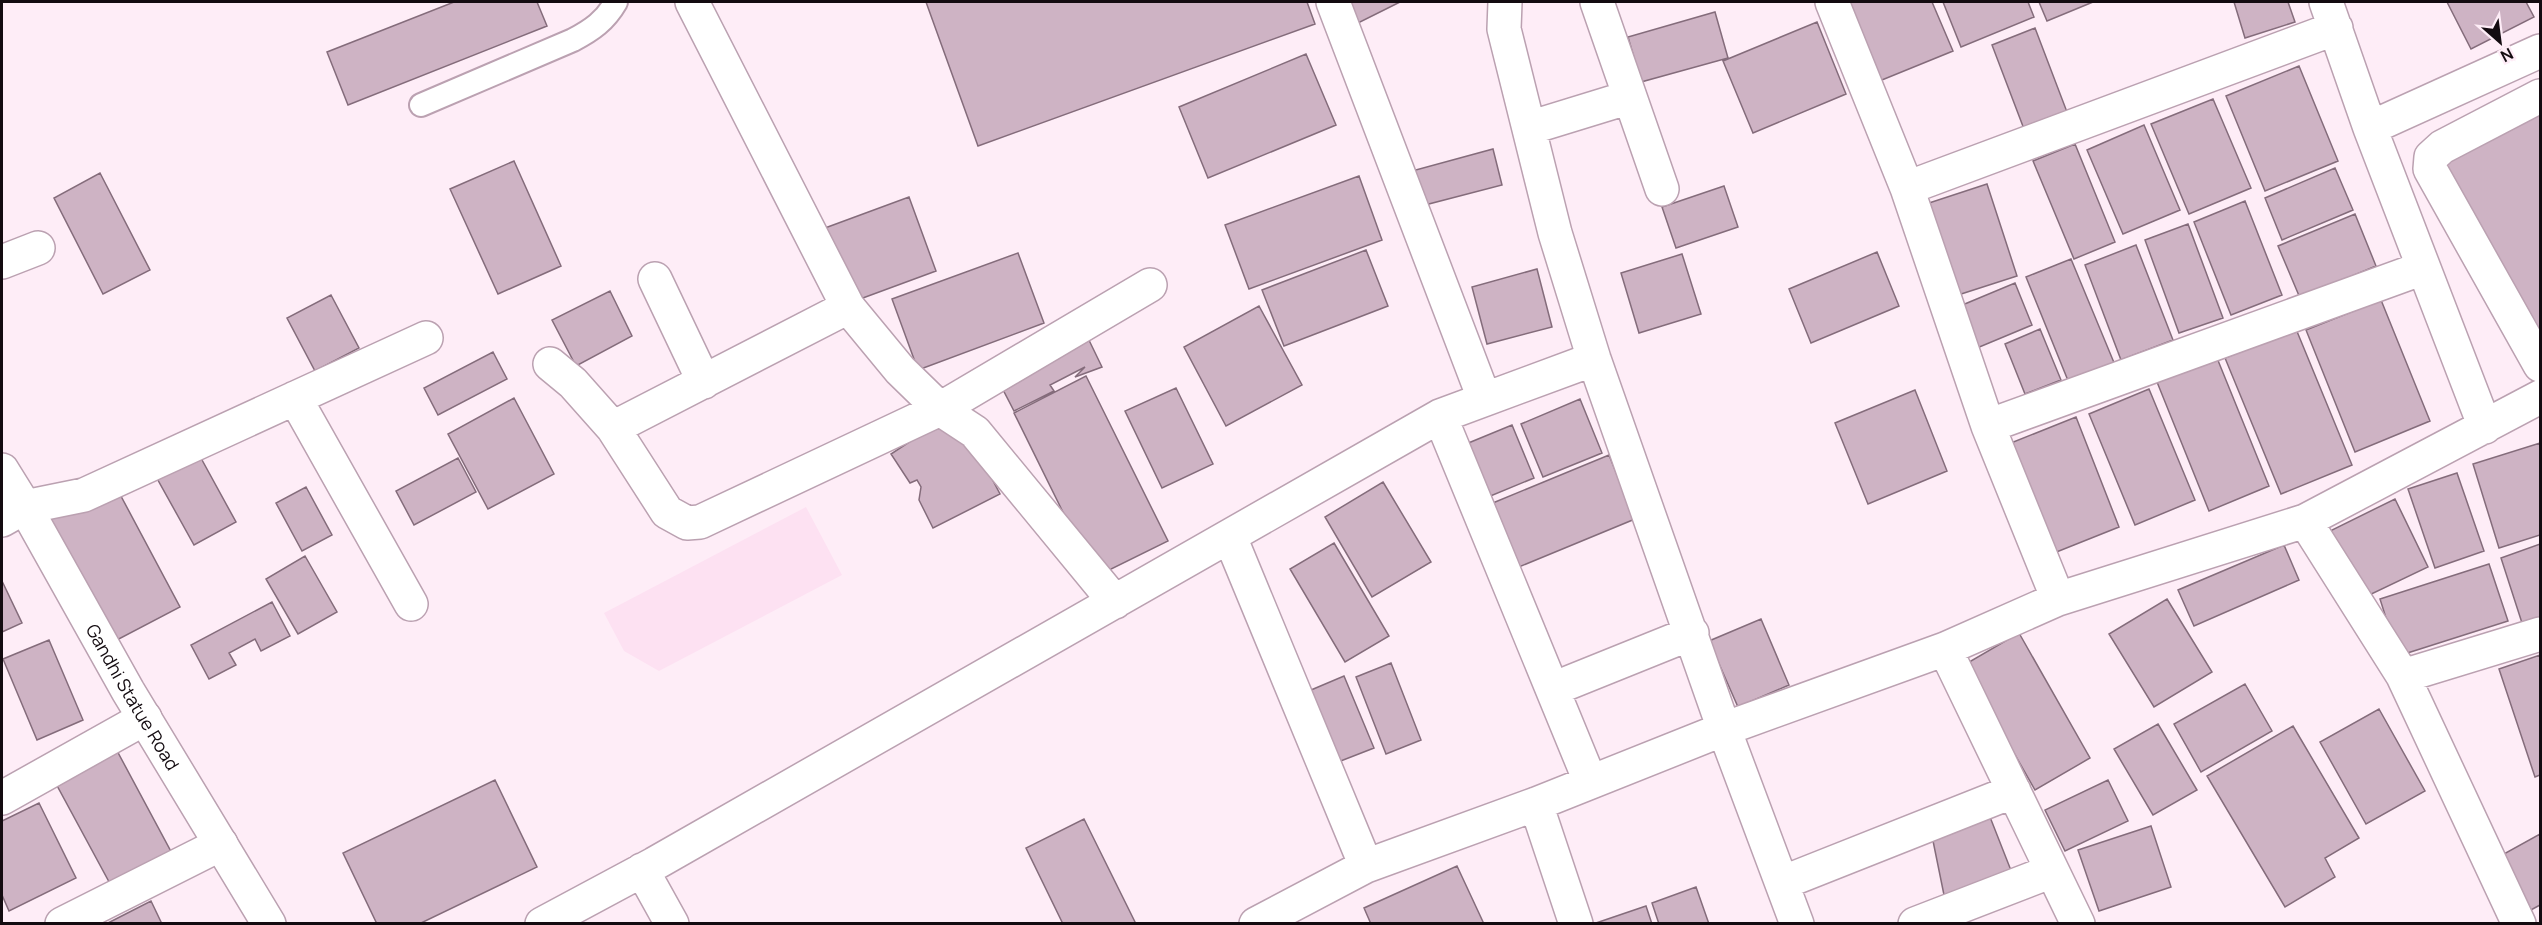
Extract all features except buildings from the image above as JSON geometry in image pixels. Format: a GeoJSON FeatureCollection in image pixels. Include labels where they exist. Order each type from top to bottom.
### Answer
{"type":"FeatureCollection","features":[{"type":"Feature","properties":{"kind":"street"},"geometry":{"type":"LineString","coordinates":[[692,2],[848,307],[900,370],[940,409],[975,432],[1115,602]]}},
{"type":"Feature","properties":{"kind":"street"},"geometry":{"type":"LineString","coordinates":[[1333,2],[1484,398]]}},
{"type":"Feature","properties":{"kind":"street"},"geometry":{"type":"LineString","coordinates":[[1505,2],[1504,29],[1555,233],[1594,359],[1724,729],[1797,924]]}},
{"type":"Feature","properties":{"kind":"street"},"geometry":{"type":"LineString","coordinates":[[1597,2],[1662,189]]}},
{"type":"Feature","properties":{"kind":"street"},"geometry":{"type":"LineString","coordinates":[[1832,2],[1907,188],[1988,426],[2058,599]]}},
{"type":"Feature","properties":{"kind":"street"},"geometry":{"type":"LineString","coordinates":[[1907,188],[2331,15],[2422,268],[2486,427]]}},
{"type":"Feature","properties":{"kind":"street"},"geometry":{"type":"LineString","coordinates":[[2370,128],[2541,51]]}},
{"type":"Feature","properties":{"kind":"street"},"geometry":{"type":"LineString","coordinates":[[2540,364],[2430,169],[2431,157],[2442,147],[2541,96]]}},
{"type":"Feature","properties":{"kind":"street"},"geometry":{"type":"LineString","coordinates":[[1529,128],[1630,97]]}},
{"type":"Feature","properties":{"kind":"street"},"geometry":{"type":"LineString","coordinates":[[2,262],[38,248]]}},
{"type":"Feature","properties":{"kind":"street"},"geometry":{"type":"LineString","coordinates":[[1988,426],[2422,268]]}},
{"type":"Feature","properties":{"kind":"street"},"geometry":{"type":"LineString","coordinates":[[655,279],[704,381]]}},
{"type":"Feature","properties":{"kind":"street"},"geometry":{"type":"LineString","coordinates":[[550,364],[573,383],[613,428],[667,512],[687,523],[700,522],[940,409],[1150,285]]}},
{"type":"Feature","properties":{"kind":"street"},"geometry":{"type":"LineString","coordinates":[[613,428],[848,307]]}},
{"type":"Feature","properties":{"kind":"street"},"geometry":{"type":"LineString","coordinates":[[13,513],[84,495],[426,338]]}},
{"type":"Feature","properties":{"kind":"street"},"geometry":{"type":"LineString","coordinates":[[542,924],[642,870],[1440,416],[1594,359]]}},
{"type":"Feature","properties":{"kind":"street"},"geometry":{"type":"LineString","coordinates":[[1256,924],[1366,866],[1536,804],[1724,729],[1945,649],[2058,599],[2305,521],[2541,397]]}},
{"type":"Feature","properties":{"kind":"street"},"geometry":{"type":"LineString","coordinates":[[295,398],[411,604]]}},
{"type":"Feature","properties":{"kind":"street"},"geometry":{"type":"LineString","coordinates":[[1440,416],[1590,781]]}},
{"type":"Feature","properties":{"kind":"street","name":"Gandhi Statue Road"},"geometry":{"type":"LineString","coordinates":[[2,470],[13,513],[144,718],[269,924]]}},
{"type":"Feature","properties":{"kind":"street"},"geometry":{"type":"LineString","coordinates":[[2305,521],[2403,676],[2519,924]]}},
{"type":"Feature","properties":{"kind":"street"},"geometry":{"type":"LineString","coordinates":[[1230,537],[1366,866]]}},
{"type":"Feature","properties":{"kind":"street"},"geometry":{"type":"LineString","coordinates":[[1553,689],[1692,633]]}},
{"type":"Feature","properties":{"kind":"street"},"geometry":{"type":"LineString","coordinates":[[2403,676],[2541,634]]}},
{"type":"Feature","properties":{"kind":"street"},"geometry":{"type":"LineString","coordinates":[[1945,649],[2078,924]]}},
{"type":"Feature","properties":{"kind":"street"},"geometry":{"type":"LineString","coordinates":[[2,798],[144,718]]}},
{"type":"Feature","properties":{"kind":"street"},"geometry":{"type":"LineString","coordinates":[[1782,883],[2014,791]]}},
{"type":"Feature","properties":{"kind":"street"},"geometry":{"type":"LineString","coordinates":[[1536,804],[1576,924]]}},
{"type":"Feature","properties":{"kind":"street"},"geometry":{"type":"LineString","coordinates":[[62,924],[221,844]]}},
{"type":"Feature","properties":{"kind":"street"},"geometry":{"type":"LineString","coordinates":[[642,870],[672,924]]}},
{"type":"Feature","properties":{"kind":"street"},"geometry":{"type":"LineString","coordinates":[[1915,924],[2052,871]]}},
{"type":"Feature","properties":{"kind":"lane"},"geometry":{"type":"LineString","coordinates":[[421,105],[592,30],[607,17],[616,2]]}},
{"type":"Feature","properties":{"kind":"shaded area"},"geometry":{"type":"Polygon","coordinates":[[[806,507],[842,575],[659,671],[624,651],[604,613],[806,507]]]}}]}
